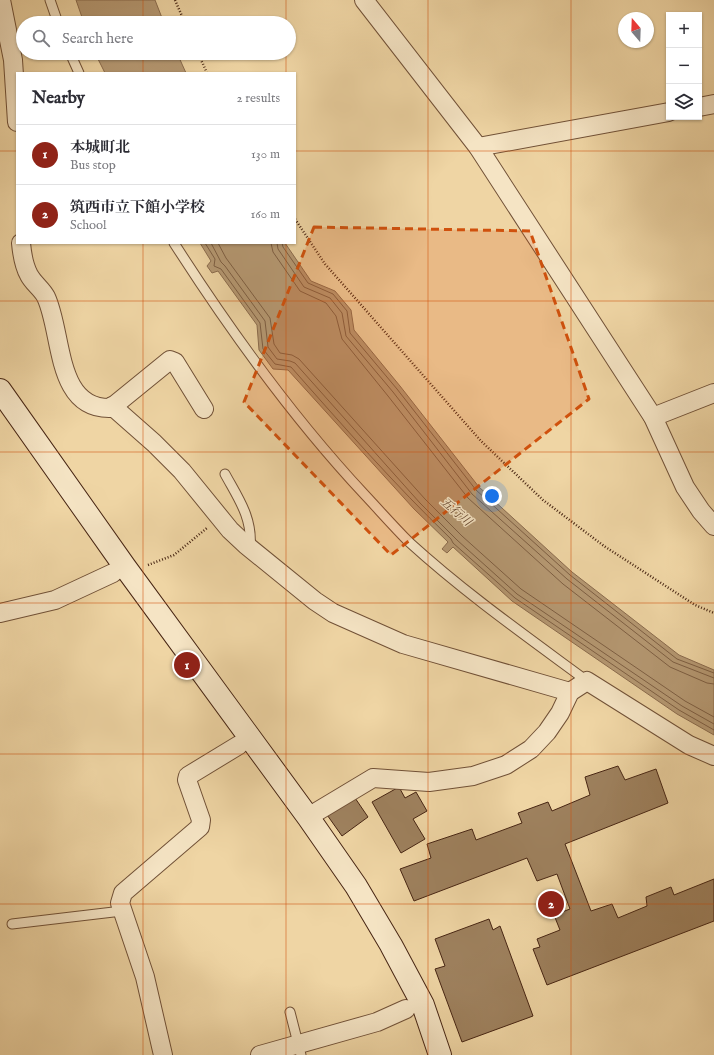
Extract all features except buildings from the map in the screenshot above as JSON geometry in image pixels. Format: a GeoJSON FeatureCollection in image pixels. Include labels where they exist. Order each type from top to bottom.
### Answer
{"type":"FeatureCollection","features":[{"type":"Feature","properties":{"kind":"street"},"geometry":{"type":"LineString","coordinates":[[1,0],[13,60],[16,106]]}},
{"type":"Feature","properties":{"kind":"street"},"geometry":{"type":"LineString","coordinates":[[364,0],[478,147],[653,417],[685,487],[701,511],[714,526]]}},
{"type":"Feature","properties":{"kind":"street"},"geometry":{"type":"LineString","coordinates":[[702,106],[714,104]]}},
{"type":"Feature","properties":{"kind":"street"},"geometry":{"type":"LineString","coordinates":[[478,147],[666,113]]}},
{"type":"Feature","properties":{"kind":"street"},"geometry":{"type":"LineString","coordinates":[[21,244],[22,255],[29,276],[46,296],[56,326],[62,358],[70,384],[80,398],[99,408],[112,406],[170,360],[175,362],[204,409]]}},
{"type":"Feature","properties":{"kind":"street"},"geometry":{"type":"LineString","coordinates":[[0,390],[125,567],[308,817],[356,886],[391,945],[423,1005],[440,1055]]}},
{"type":"Feature","properties":{"kind":"street"},"geometry":{"type":"LineString","coordinates":[[653,417],[714,394]]}},
{"type":"Feature","properties":{"kind":"street"},"geometry":{"type":"LineString","coordinates":[[112,406],[154,443],[182,471],[230,530],[250,549],[333,613],[403,644],[570,692]]}},
{"type":"Feature","properties":{"kind":"street"},"geometry":{"type":"LineString","coordinates":[[0,613],[55,600],[113,573]]}},
{"type":"Feature","properties":{"kind":"street"},"geometry":{"type":"LineString","coordinates":[[308,817],[374,778],[429,782],[473,776],[506,765],[531,749],[542,738],[560,713],[570,692],[587,681],[689,745],[714,756]]}},
{"type":"Feature","properties":{"kind":"street"},"geometry":{"type":"LineString","coordinates":[[163,1055],[145,977],[120,903],[123,893],[200,827],[201,820],[187,780],[188,776],[239,745]]}},
{"type":"Feature","properties":{"kind":"street"},"geometry":{"type":"LineString","coordinates":[[260,1055],[299,1050],[377,1022],[406,1009]]}},
{"type":"Feature","properties":{"kind":"lane"},"geometry":{"type":"LineString","coordinates":[[50,0],[56,16]]}},
{"type":"Feature","properties":{"kind":"lane"},"geometry":{"type":"LineString","coordinates":[[73,60],[79,72]]}},
{"type":"Feature","properties":{"kind":"lane"},"geometry":{"type":"LineString","coordinates":[[175,244],[210,299],[272,386],[336,464],[403,535],[464,590],[587,681]]}},
{"type":"Feature","properties":{"kind":"lane"},"geometry":{"type":"LineString","coordinates":[[225,474],[248,516],[251,536],[250,549]]}},
{"type":"Feature","properties":{"kind":"lane"},"geometry":{"type":"LineString","coordinates":[[12,924],[122,911]]}},
{"type":"Feature","properties":{"kind":"lane"},"geometry":{"type":"LineString","coordinates":[[290,1012],[299,1050]]}},
{"type":"Feature","properties":{"kind":"path"},"geometry":{"type":"LineString","coordinates":[[175,0],[182,16]]}},
{"type":"Feature","properties":{"kind":"path"},"geometry":{"type":"LineString","coordinates":[[201,60],[207,72]]}},
{"type":"Feature","properties":{"kind":"path"},"geometry":{"type":"LineString","coordinates":[[296,220],[325,264],[388,338],[481,442],[532,489],[604,546],[695,605],[714,613]]}},
{"type":"Feature","properties":{"kind":"path"},"geometry":{"type":"LineString","coordinates":[[143,566],[174,555],[212,524]]}},
{"type":"Feature","properties":{"kind":"highlighted area"},"geometry":{"type":"Polygon","coordinates":[[[314,227],[530,231],[589,399],[391,555],[244,402],[314,227]]]}},
{"type":"Feature","properties":{"kind":"water"},"geometry":{"type":"Polygon","coordinates":[[[76,0],[155,0],[161,16],[82,16],[76,0]]]}},
{"type":"Feature","properties":{"kind":"water"},"geometry":{"type":"Polygon","coordinates":[[[98,60],[180,60],[186,72],[104,72],[98,60]]]}},
{"type":"Feature","properties":{"kind":"water","name":"五行川"},"geometry":{"type":"Polygon","coordinates":[[[201,244],[286,244],[311,281],[335,291],[351,310],[354,330],[479,487],[572,572],[679,655],[714,670],[714,735],[677,714],[512,601],[453,547],[447,553],[442,549],[448,542],[414,509],[288,370],[273,369],[259,350],[257,325],[218,271],[212,273],[207,266],[211,261],[201,244]]]}},
{"type":"Feature","properties":{"kind":"place","name":"本城町北"},"geometry":{"type":"Point","coordinates":[187,665]}},
{"type":"Feature","properties":{"kind":"place","name":"筑西市立下館小学校"},"geometry":{"type":"Point","coordinates":[551,904]}}]}
